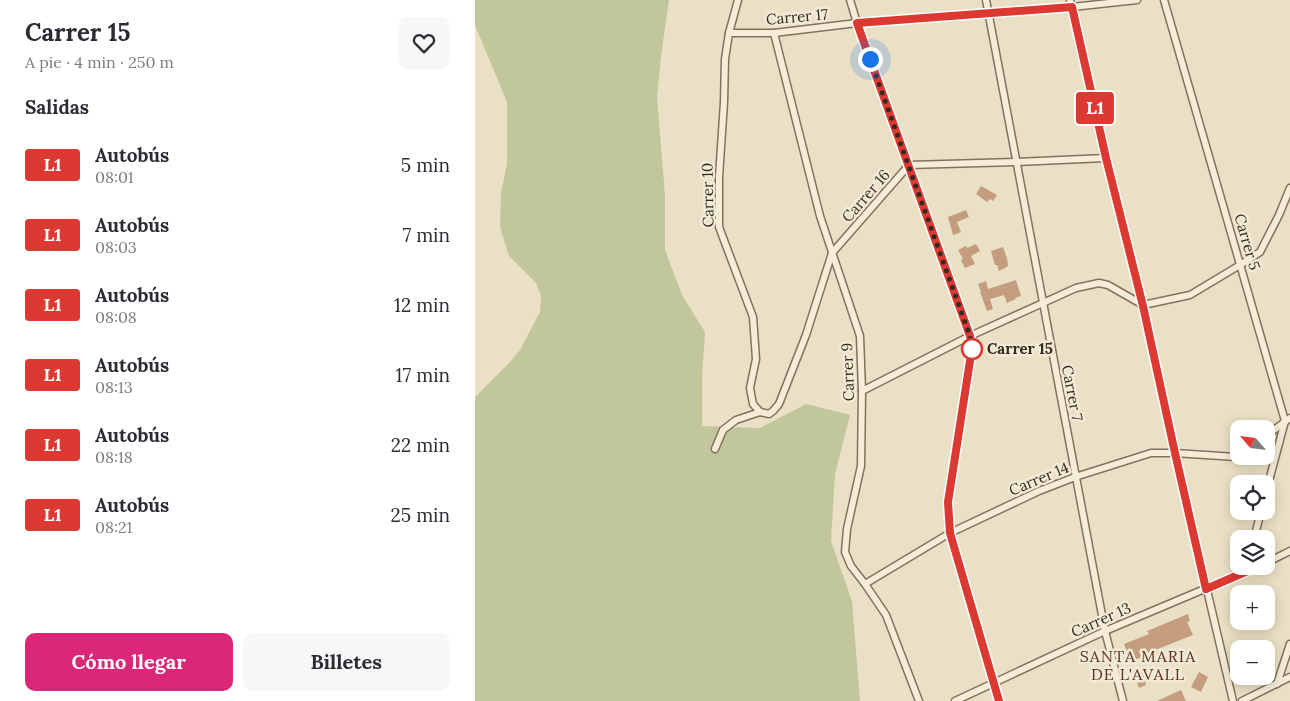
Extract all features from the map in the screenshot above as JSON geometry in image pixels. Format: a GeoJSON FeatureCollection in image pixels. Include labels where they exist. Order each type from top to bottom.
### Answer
{"type":"FeatureCollection","features":[{"type":"Feature","properties":{"kind":"street","name":"Carrer 10"},"geometry":{"type":"LineString","coordinates":[[738,0],[729,33],[725,59],[719,177],[719,226],[753,317],[756,359],[750,388],[753,404],[759,412]]}},
{"type":"Feature","properties":{"kind":"street"},"geometry":{"type":"LineString","coordinates":[[850,0],[970,336],[972,348],[948,502],[950,533],[999,701]]}},
{"type":"Feature","properties":{"kind":"street","name":"Carrer 7"},"geometry":{"type":"LineString","coordinates":[[986,0],[1015,162],[1105,631],[1123,701]]}},
{"type":"Feature","properties":{"kind":"street","name":"Carrer 17"},"geometry":{"type":"LineString","coordinates":[[729,33],[774,33],[857,23],[1137,0]]}},
{"type":"Feature","properties":{"kind":"street","name":"Carrer 5"},"geometry":{"type":"LineString","coordinates":[[1164,0],[1288,419]]}},
{"type":"Feature","properties":{"kind":"street"},"geometry":{"type":"LineString","coordinates":[[1071,4],[1106,158],[1143,306],[1233,701]]}},
{"type":"Feature","properties":{"kind":"street","name":"Carrer 9"},"geometry":{"type":"LineString","coordinates":[[774,33],[821,216],[860,336],[862,391],[861,466],[847,529],[845,552],[851,566],[887,615],[919,701]]}},
{"type":"Feature","properties":{"kind":"street","name":"Carrer 16"},"geometry":{"type":"LineString","coordinates":[[759,412],[769,414],[779,404],[806,335],[832,253],[909,165],[1106,158]]}},
{"type":"Feature","properties":{"kind":"street"},"geometry":{"type":"LineString","coordinates":[[862,391],[970,336],[1076,288],[1099,283],[1108,285],[1143,306],[1190,295],[1241,265],[1259,252],[1279,215],[1290,188]]}},
{"type":"Feature","properties":{"kind":"street"},"geometry":{"type":"LineString","coordinates":[[715,448],[723,430],[736,420],[759,412]]}},
{"type":"Feature","properties":{"kind":"street"},"geometry":{"type":"LineString","coordinates":[[1275,429],[1288,419]]}},
{"type":"Feature","properties":{"kind":"street"},"geometry":{"type":"LineString","coordinates":[[1271,475],[1288,419]]}},
{"type":"Feature","properties":{"kind":"street","name":"Carrer 14"},"geometry":{"type":"LineString","coordinates":[[865,584],[950,533],[1039,490],[1075,477],[1151,453],[1230,457]]}},
{"type":"Feature","properties":{"kind":"street"},"geometry":{"type":"LineString","coordinates":[[1275,558],[1290,551]]}},
{"type":"Feature","properties":{"kind":"street","name":"Carrer 13"},"geometry":{"type":"LineString","coordinates":[[955,701],[1105,631],[1235,575]]}},
{"type":"Feature","properties":{"kind":"street"},"geometry":{"type":"LineString","coordinates":[[1277,684],[1290,644]]}},
{"type":"Feature","properties":{"kind":"street"},"geometry":{"type":"LineString","coordinates":[[1242,701],[1290,677]]}},
{"type":"Feature","properties":{"kind":"green space"},"geometry":{"type":"Polygon","coordinates":[[[475,0],[669,0],[657,98],[665,195],[665,250],[682,295],[705,332],[702,378],[702,426],[760,428],[806,404],[850,415],[835,474],[831,541],[852,601],[860,701],[475,701],[475,397],[520,350],[540,312],[541,296],[536,283],[509,256],[500,227],[501,193],[507,164],[507,102],[475,25],[475,0]]]}},
{"type":"Feature","properties":{"kind":"building"},"geometry":{"type":"Polygon","coordinates":[[[981,186],[997,195],[993,201],[990,199],[987,202],[976,194],[981,186]]]}},
{"type":"Feature","properties":{"kind":"building"},"geometry":{"type":"Polygon","coordinates":[[[966,210],[969,217],[957,222],[961,232],[953,235],[948,217],[966,210]]]}},
{"type":"Feature","properties":{"kind":"building"},"geometry":{"type":"Polygon","coordinates":[[[976,244],[980,251],[971,256],[975,264],[965,268],[958,250],[976,244]]]}},
{"type":"Feature","properties":{"kind":"building"},"geometry":{"type":"Polygon","coordinates":[[[1003,247],[1008,265],[999,271],[991,251],[1003,247]]]}},
{"type":"Feature","properties":{"kind":"building"},"geometry":{"type":"Polygon","coordinates":[[[1016,280],[1021,296],[1007,303],[1004,295],[990,299],[993,309],[987,311],[978,284],[986,281],[988,289],[1016,280]]]}},
{"type":"Feature","properties":{"kind":"building"},"geometry":{"type":"Polygon","coordinates":[[[1188,614],[1190,621],[1187,622],[1193,635],[1131,661],[1124,644],[1149,634],[1147,631],[1188,614]]]}},
{"type":"Feature","properties":{"kind":"building"},"geometry":{"type":"Polygon","coordinates":[[[1149,668],[1151,676],[1144,678],[1146,685],[1139,688],[1133,671],[1149,668]]]}},
{"type":"Feature","properties":{"kind":"building"},"geometry":{"type":"Polygon","coordinates":[[[1199,672],[1208,677],[1201,692],[1191,687],[1199,672]]]}},
{"type":"Feature","properties":{"kind":"building"},"geometry":{"type":"Polygon","coordinates":[[[1181,690],[1186,701],[1157,701],[1181,690]]]}},
{"type":"Feature","properties":{"kind":"bus line","name":"L1"},"geometry":{"type":"LineString","coordinates":[[999,701],[950,533],[948,502],[972,348],[970,336],[857,23],[1072,7],[1106,158],[1143,306],[1206,589],[1240,575]]}},
{"type":"Feature","properties":{"kind":"place","name":"Carrer 15"},"geometry":{"type":"Point","coordinates":[972,349]}},
{"type":"Feature","properties":{"kind":"district","name":"SANTA MARIA DE L'AVALL"},"geometry":{"type":"Point","coordinates":[1138,665]}},
{"type":"Feature","properties":{"kind":"route"},"geometry":{"type":"LineString","coordinates":[[870,59],[970,336],[972,349]]}}]}
